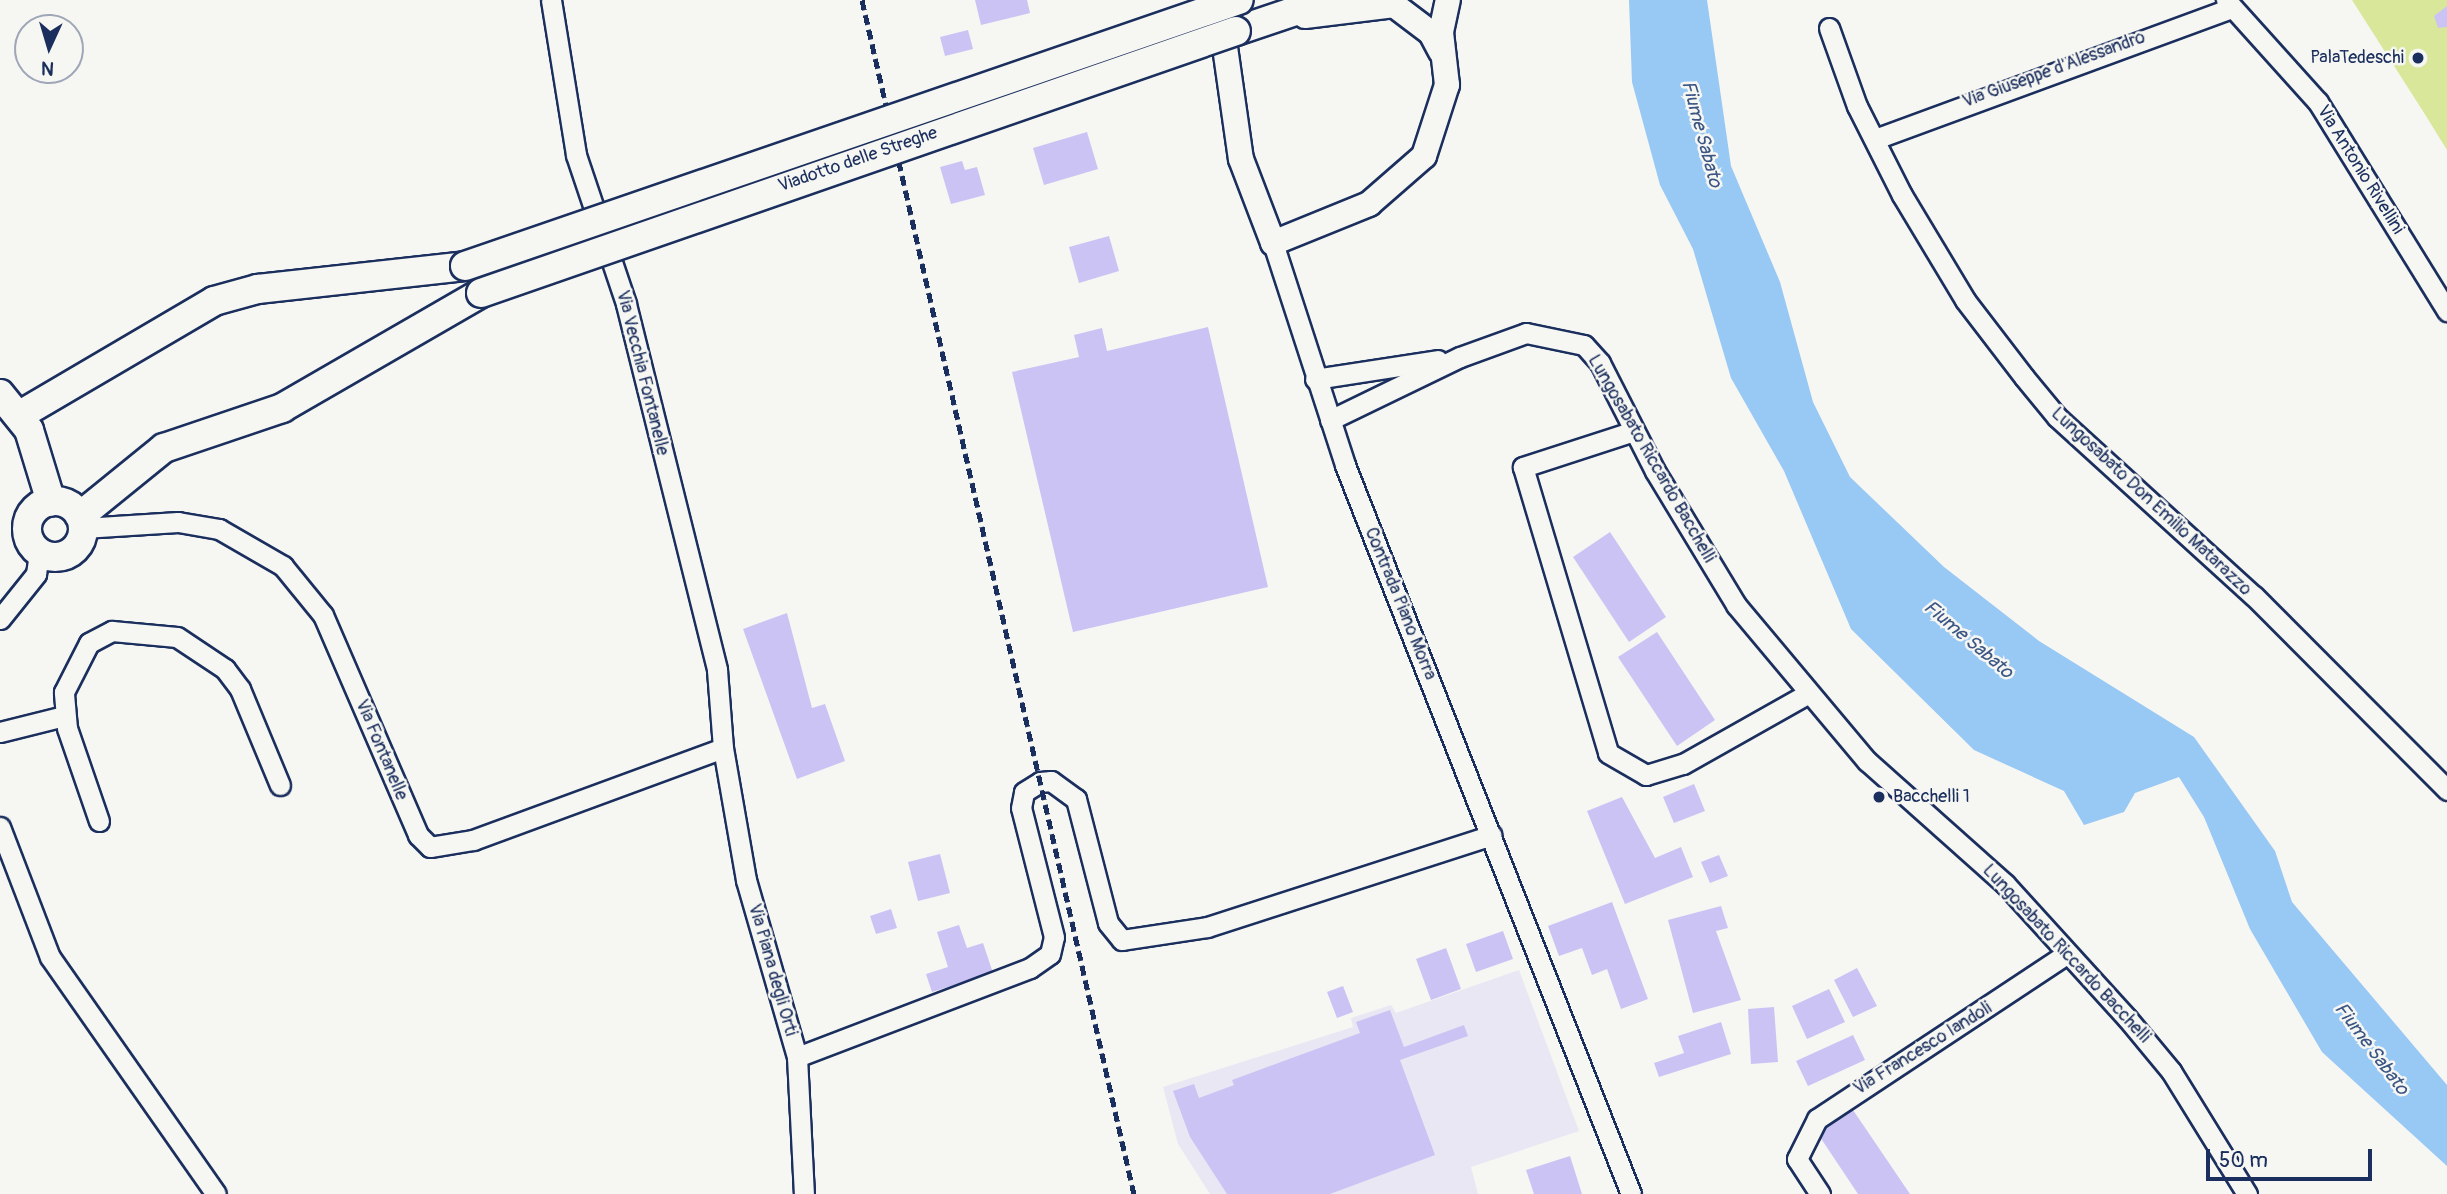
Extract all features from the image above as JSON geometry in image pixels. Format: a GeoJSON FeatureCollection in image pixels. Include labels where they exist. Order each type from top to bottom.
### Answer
{"type":"FeatureCollection","features":[{"type":"Feature","properties":{"kind":"main road"},"geometry":{"type":"LineString","coordinates":[[20,415],[214,301],[258,289],[465,266],[1239,0]]}},
{"type":"Feature","properties":{"kind":"main road","name":"Viadotto delle Streghe"},"geometry":{"type":"LineString","coordinates":[[82,522],[164,448],[320,389],[481,293],[1328,0]]}},
{"type":"Feature","properties":{"kind":"main road"},"geometry":{"type":"LineString","coordinates":[[0,394],[20,415],[51,502],[30,518],[29,537],[39,552],[65,555],[79,544],[82,522]]}},
{"type":"Feature","properties":{"kind":"main road","name":"Via Fontanelle"},"geometry":{"type":"LineString","coordinates":[[51,502],[68,504],[82,522]]}},
{"type":"Feature","properties":{"kind":"street","name":"Via Vecchia Fontanelle"},"geometry":{"type":"LineString","coordinates":[[551,0],[576,155],[626,304],[717,670],[723,748]]}},
{"type":"Feature","properties":{"kind":"street","name":"Contrada Piano Morra"},"geometry":{"type":"LineString","coordinates":[[1219,0],[1241,159],[1273,243],[1315,379],[1631,1194]]}},
{"type":"Feature","properties":{"kind":"street"},"geometry":{"type":"LineString","coordinates":[[1273,243],[1368,204],[1424,156],[1447,85],[1438,39],[1448,0]]}},
{"type":"Feature","properties":{"kind":"street","name":"Via Giuseppe d'Alessandro"},"geometry":{"type":"LineString","coordinates":[[1878,138],[2229,3]]}},
{"type":"Feature","properties":{"kind":"street","name":"Via Antonio Rivellini"},"geometry":{"type":"LineString","coordinates":[[2229,3],[2318,102],[2447,311]]}},
{"type":"Feature","properties":{"kind":"street"},"geometry":{"type":"LineString","coordinates":[[1236,31],[1365,5],[1394,5],[1438,39]]}},
{"type":"Feature","properties":{"kind":"street","name":"Lungosabato Don Emilio Matarazzo"},"geometry":{"type":"LineString","coordinates":[[1829,28],[1857,106],[1878,138],[1902,195],[1965,300],[2057,418],[2254,596],[2447,790]]}},
{"type":"Feature","properties":{"kind":"street","name":"Lungosabato Riccardo Bacchelli"},"geometry":{"type":"LineString","coordinates":[[1330,420],[1460,357],[1526,333],[1584,345],[1736,605],[1807,694],[1867,761],[2005,884],[2171,1071],[2247,1194]]}},
{"type":"Feature","properties":{"kind":"street"},"geometry":{"type":"LineString","coordinates":[[1315,379],[1460,357]]}},
{"type":"Feature","properties":{"kind":"street"},"geometry":{"type":"LineString","coordinates":[[1634,430],[1523,467],[1608,753],[1646,775],[1684,765],[1807,694]]}},
{"type":"Feature","properties":{"kind":"street","name":"Via Fontanelle"},"geometry":{"type":"LineString","coordinates":[[82,522],[178,522],[219,529],[283,566],[323,615],[413,823],[430,847],[472,840],[723,748]]}},
{"type":"Feature","properties":{"kind":"street"},"geometry":{"type":"LineString","coordinates":[[0,619],[36,574],[39,552]]}},
{"type":"Feature","properties":{"kind":"street"},"geometry":{"type":"LineString","coordinates":[[99,821],[64,716],[71,670],[89,643],[112,631],[177,637],[201,649],[240,689],[280,785]]}},
{"type":"Feature","properties":{"kind":"street"},"geometry":{"type":"LineString","coordinates":[[0,732],[64,716]]}},
{"type":"Feature","properties":{"kind":"street","name":"Via Piana degli Orti"},"geometry":{"type":"LineString","coordinates":[[723,748],[746,880],[797,1057],[804,1194]]}},
{"type":"Feature","properties":{"kind":"street"},"geometry":{"type":"LineString","coordinates":[[797,1057],[1030,968],[1050,954],[1054,937],[1021,808],[1024,792],[1040,782],[1051,780],[1076,799],[1108,923],[1122,940],[1207,927],[1491,835]]}},
{"type":"Feature","properties":{"kind":"street"},"geometry":{"type":"LineString","coordinates":[[0,827],[50,957],[216,1194]]}},
{"type":"Feature","properties":{"kind":"street","name":"Via Francesco Iandoli"},"geometry":{"type":"LineString","coordinates":[[1820,1194],[1797,1159],[1817,1119],[2066,954]]}},
{"type":"Feature","properties":{"kind":"shaded area"},"geometry":{"type":"Polygon","coordinates":[[[1519,970],[1579,1131],[1471,1167],[1478,1194],[1210,1194],[1178,1144],[1163,1087],[1353,1027],[1351,1018],[1391,1005],[1396,1013],[1519,970]]]}},
{"type":"Feature","properties":{"kind":"green space","name":"PalaTedeschi"},"geometry":{"type":"Polygon","coordinates":[[[2352,0],[2447,0],[2447,150],[2426,116],[2352,0]]]}},
{"type":"Feature","properties":{"kind":"water","name":"Fiume Sabato"},"geometry":{"type":"Polygon","coordinates":[[[1629,0],[1707,0],[1731,166],[1780,282],[1813,402],[1850,477],[1944,567],[2039,641],[2194,737],[2275,851],[2292,902],[2447,1085],[2447,1166],[2322,1052],[2250,929],[2204,817],[2179,777],[2135,793],[2124,812],[2084,825],[2064,791],[1974,750],[1851,629],[1784,471],[1731,378],[1693,249],[1660,185],[1632,82],[1629,0]]]}},
{"type":"Feature","properties":{"kind":"building"},"geometry":{"type":"Polygon","coordinates":[[[975,0],[1027,0],[1030,13],[981,25],[975,0]]]}},
{"type":"Feature","properties":{"kind":"building"},"geometry":{"type":"Polygon","coordinates":[[[2447,6],[2447,27],[2438,28],[2434,16],[2447,6]]]}},
{"type":"Feature","properties":{"kind":"building"},"geometry":{"type":"Polygon","coordinates":[[[968,30],[973,49],[945,56],[940,37],[968,30]]]}},
{"type":"Feature","properties":{"kind":"building"},"geometry":{"type":"Polygon","coordinates":[[[1087,132],[1098,169],[1044,185],[1033,148],[1087,132]]]}},
{"type":"Feature","properties":{"kind":"building"},"geometry":{"type":"Polygon","coordinates":[[[962,161],[965,170],[977,167],[985,195],[951,204],[940,167],[962,161]]]}},
{"type":"Feature","properties":{"kind":"building"},"geometry":{"type":"Polygon","coordinates":[[[1109,236],[1119,271],[1079,283],[1069,247],[1109,236]]]}},
{"type":"Feature","properties":{"kind":"building"},"geometry":{"type":"Polygon","coordinates":[[[1208,327],[1268,587],[1073,632],[1012,372],[1079,357],[1074,335],[1102,328],[1107,351],[1208,327]]]}},
{"type":"Feature","properties":{"kind":"building"},"geometry":{"type":"Polygon","coordinates":[[[1610,532],[1666,617],[1629,642],[1573,557],[1610,532]]]}},
{"type":"Feature","properties":{"kind":"building"},"geometry":{"type":"Polygon","coordinates":[[[787,613],[812,708],[825,704],[845,761],[797,779],[743,629],[787,613]]]}},
{"type":"Feature","properties":{"kind":"building"},"geometry":{"type":"Polygon","coordinates":[[[1657,632],[1715,720],[1677,746],[1618,657],[1657,632]]]}},
{"type":"Feature","properties":{"kind":"building"},"geometry":{"type":"Polygon","coordinates":[[[1694,784],[1705,811],[1674,823],[1663,797],[1694,784]]]}},
{"type":"Feature","properties":{"kind":"building"},"geometry":{"type":"Polygon","coordinates":[[[1622,797],[1655,858],[1681,847],[1693,877],[1625,904],[1587,811],[1622,797]]]}},
{"type":"Feature","properties":{"kind":"building"},"geometry":{"type":"Polygon","coordinates":[[[940,854],[950,893],[918,901],[908,862],[940,854]]]}},
{"type":"Feature","properties":{"kind":"building"},"geometry":{"type":"Polygon","coordinates":[[[1719,855],[1728,876],[1710,883],[1701,862],[1719,855]]]}},
{"type":"Feature","properties":{"kind":"building"},"geometry":{"type":"Polygon","coordinates":[[[1612,902],[1648,999],[1621,1009],[1607,969],[1592,975],[1582,948],[1559,956],[1548,926],[1612,902]]]}},
{"type":"Feature","properties":{"kind":"building"},"geometry":{"type":"Polygon","coordinates":[[[1721,906],[1728,928],[1716,931],[1741,1000],[1693,1013],[1668,920],[1721,906]]]}},
{"type":"Feature","properties":{"kind":"building"},"geometry":{"type":"Polygon","coordinates":[[[891,909],[897,928],[876,934],[870,916],[891,909]]]}},
{"type":"Feature","properties":{"kind":"building"},"geometry":{"type":"Polygon","coordinates":[[[959,925],[967,948],[983,943],[993,973],[932,992],[926,974],[948,967],[937,932],[959,925]]]}},
{"type":"Feature","properties":{"kind":"building"},"geometry":{"type":"Polygon","coordinates":[[[1503,931],[1513,959],[1476,972],[1466,944],[1503,931]]]}},
{"type":"Feature","properties":{"kind":"building"},"geometry":{"type":"Polygon","coordinates":[[[1446,948],[1461,989],[1431,1000],[1416,959],[1446,948]]]}},
{"type":"Feature","properties":{"kind":"building"},"geometry":{"type":"Polygon","coordinates":[[[1857,968],[1877,1006],[1853,1017],[1834,980],[1857,968]]]}},
{"type":"Feature","properties":{"kind":"building"},"geometry":{"type":"Polygon","coordinates":[[[1343,986],[1353,1012],[1337,1018],[1327,992],[1343,986]]]}},
{"type":"Feature","properties":{"kind":"building"},"geometry":{"type":"Polygon","coordinates":[[[1829,989],[1845,1022],[1807,1039],[1792,1006],[1829,989]]]}},
{"type":"Feature","properties":{"kind":"building"},"geometry":{"type":"Polygon","coordinates":[[[1774,1007],[1778,1062],[1751,1064],[1748,1009],[1774,1007]]]}},
{"type":"Feature","properties":{"kind":"building"},"geometry":{"type":"Polygon","coordinates":[[[1390,1010],[1404,1047],[1464,1025],[1468,1036],[1400,1060],[1435,1155],[1330,1194],[1227,1194],[1190,1137],[1173,1091],[1194,1084],[1199,1098],[1234,1085],[1232,1080],[1360,1033],[1356,1022],[1390,1010]]]}},
{"type":"Feature","properties":{"kind":"building"},"geometry":{"type":"Polygon","coordinates":[[[1721,1022],[1731,1054],[1659,1077],[1654,1063],[1684,1053],[1678,1036],[1721,1022]]]}},
{"type":"Feature","properties":{"kind":"building"},"geometry":{"type":"Polygon","coordinates":[[[1853,1035],[1865,1060],[1808,1086],[1796,1061],[1853,1035]]]}},
{"type":"Feature","properties":{"kind":"building"},"geometry":{"type":"Polygon","coordinates":[[[1853,1110],[1910,1194],[1858,1194],[1818,1134],[1853,1110]]]}},
{"type":"Feature","properties":{"kind":"building"},"geometry":{"type":"Polygon","coordinates":[[[1570,1156],[1582,1194],[1534,1194],[1526,1170],[1570,1156]]]}},
{"type":"Feature","properties":{"kind":"railway"},"geometry":{"type":"LineString","coordinates":[[862,0],[1134,1194]]}},
{"type":"Feature","properties":{"kind":"place","name":"PalaTedeschi"},"geometry":{"type":"Point","coordinates":[2418,58]}},
{"type":"Feature","properties":{"kind":"place","name":"Bacchelli 1"},"geometry":{"type":"Point","coordinates":[1879,797]}}]}
